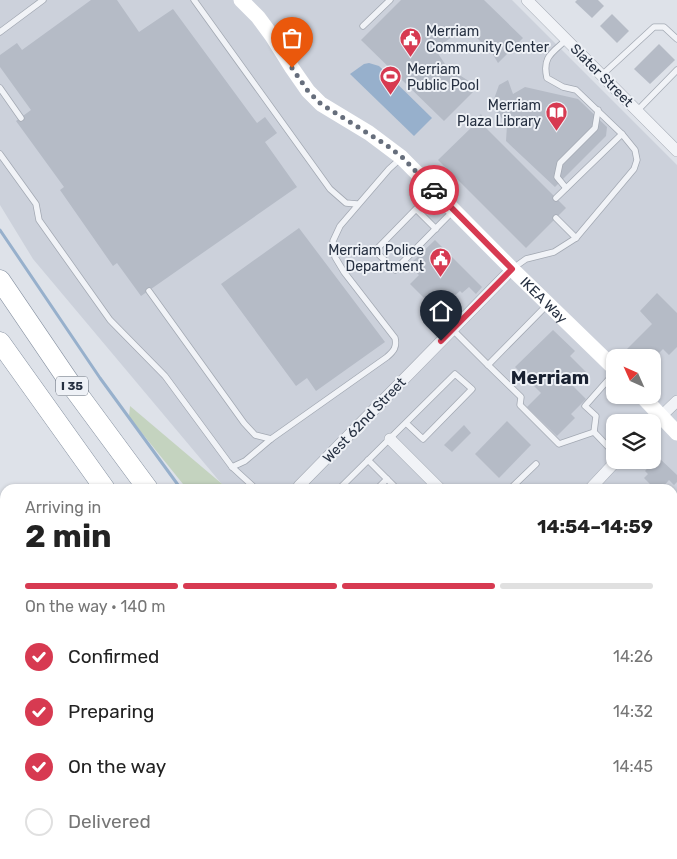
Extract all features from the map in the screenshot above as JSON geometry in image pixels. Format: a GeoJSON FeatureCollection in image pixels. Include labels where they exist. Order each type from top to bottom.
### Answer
{"type":"FeatureCollection","features":[{"type":"Feature","properties":{"kind":"highway","name":"I 35"},"geometry":{"type":"LineString","coordinates":[[0,280],[72,386],[144,484]]}},
{"type":"Feature","properties":{"kind":"highway","name":"I 35"},"geometry":{"type":"LineString","coordinates":[[0,342],[101,484]]}},
{"type":"Feature","properties":{"kind":"street","name":"IKEA Way"},"geometry":{"type":"LineString","coordinates":[[241,0],[258,17],[272,36],[308,91],[328,108],[369,133],[402,157],[548,304],[606,369]]}},
{"type":"Feature","properties":{"kind":"street","name":"Slater Street"},"geometry":{"type":"LineString","coordinates":[[527,0],[677,151]]}},
{"type":"Feature","properties":{"kind":"street","name":"West 62nd Street"},"geometry":{"type":"LineString","coordinates":[[301,484],[512,269]]}},
{"type":"Feature","properties":{"kind":"street"},"geometry":{"type":"LineString","coordinates":[[661,417],[677,401]]}},
{"type":"Feature","properties":{"kind":"street"},"geometry":{"type":"LineString","coordinates":[[661,424],[677,434]]}},
{"type":"Feature","properties":{"kind":"street"},"geometry":{"type":"LineString","coordinates":[[390,439],[435,484]]}},
{"type":"Feature","properties":{"kind":"street"},"geometry":{"type":"LineString","coordinates":[[595,484],[609,469]]}},
{"type":"Feature","properties":{"kind":"lane"},"geometry":{"type":"LineString","coordinates":[[0,32],[43,0]]}},
{"type":"Feature","properties":{"kind":"lane"},"geometry":{"type":"LineString","coordinates":[[194,0],[330,189],[346,203],[357,204]]}},
{"type":"Feature","properties":{"kind":"lane"},"geometry":{"type":"LineString","coordinates":[[362,26],[390,0]]}},
{"type":"Feature","properties":{"kind":"lane"},"geometry":{"type":"LineString","coordinates":[[602,75],[654,27],[664,27],[677,39]]}},
{"type":"Feature","properties":{"kind":"lane"},"geometry":{"type":"LineString","coordinates":[[512,269],[526,259],[554,252],[576,238],[634,169],[637,160],[636,150],[598,110],[576,90],[563,87],[547,78],[544,66],[548,57],[566,40]]}},
{"type":"Feature","properties":{"kind":"lane"},"geometry":{"type":"LineString","coordinates":[[637,111],[677,70]]}},
{"type":"Feature","properties":{"kind":"lane"},"geometry":{"type":"LineString","coordinates":[[0,88],[21,118]]}},
{"type":"Feature","properties":{"kind":"lane"},"geometry":{"type":"LineString","coordinates":[[566,188],[557,177],[560,163],[595,128],[598,110]]}},
{"type":"Feature","properties":{"kind":"lane"},"geometry":{"type":"LineString","coordinates":[[556,198],[622,134]]}},
{"type":"Feature","properties":{"kind":"lane"},"geometry":{"type":"LineString","coordinates":[[0,154],[36,204],[40,220],[110,320],[165,376],[232,467],[251,484]]}},
{"type":"Feature","properties":{"kind":"lane"},"geometry":{"type":"LineString","coordinates":[[232,467],[245,461],[272,439],[387,357],[394,350],[395,338],[344,272],[335,257],[334,241],[336,232],[357,204],[402,157]]}},
{"type":"Feature","properties":{"kind":"lane"},"geometry":{"type":"LineString","coordinates":[[436,229],[416,209],[376,251],[395,270],[436,229],[454,210]]}},
{"type":"Feature","properties":{"kind":"lane"},"geometry":{"type":"LineString","coordinates":[[556,218],[576,238]]}},
{"type":"Feature","properties":{"kind":"lane"},"geometry":{"type":"LineString","coordinates":[[149,291],[244,423],[255,435],[272,439]]}},
{"type":"Feature","properties":{"kind":"lane"},"geometry":{"type":"LineString","coordinates":[[488,365],[548,304]]}},
{"type":"Feature","properties":{"kind":"lane"},"geometry":{"type":"LineString","coordinates":[[452,330],[521,397],[520,405],[559,444],[594,432]]}},
{"type":"Feature","properties":{"kind":"lane"},"geometry":{"type":"LineString","coordinates":[[344,484],[390,439],[406,422],[455,374],[472,389],[423,439],[406,422]]}},
{"type":"Feature","properties":{"kind":"lane"},"geometry":{"type":"LineString","coordinates":[[594,432],[596,416],[585,406],[606,381]]}},
{"type":"Feature","properties":{"kind":"lane"},"geometry":{"type":"LineString","coordinates":[[594,432],[606,445]]}},
{"type":"Feature","properties":{"kind":"lane"},"geometry":{"type":"LineString","coordinates":[[368,460],[392,484]]}},
{"type":"Feature","properties":{"kind":"lane"},"geometry":{"type":"LineString","coordinates":[[515,484],[536,464]]}},
{"type":"Feature","properties":{"kind":"lane"},"geometry":{"type":"LineString","coordinates":[[382,484],[387,479]]}},
{"type":"Feature","properties":{"kind":"shaded area"},"geometry":{"type":"Polygon","coordinates":[[[0,0],[512,0],[677,165],[677,484],[222,484],[33,259],[0,205],[0,0]]]}},
{"type":"Feature","properties":{"kind":"green space"},"geometry":{"type":"Polygon","coordinates":[[[130,406],[222,484],[183,484],[129,417],[130,406]]]}},
{"type":"Feature","properties":{"kind":"water","name":"Merriam Public Pool"},"geometry":{"type":"Polygon","coordinates":[[[369,63],[379,66],[432,118],[414,136],[350,74],[364,64],[369,63]]]}},
{"type":"Feature","properties":{"kind":"building"},"geometry":{"type":"Polygon","coordinates":[[[91,0],[117,0],[139,32],[173,9],[257,123],[265,117],[277,133],[265,142],[297,187],[141,296],[117,263],[113,266],[60,190],[64,187],[16,121],[31,110],[0,67],[0,55],[17,43],[22,50],[91,0]]]}},
{"type":"Feature","properties":{"kind":"building","name":"Merriam Community Center"},"geometry":{"type":"Polygon","coordinates":[[[401,0],[484,0],[523,38],[498,63],[492,53],[466,27],[435,49],[447,67],[478,87],[444,121],[361,40],[401,0]]]}},
{"type":"Feature","properties":{"kind":"building"},"geometry":{"type":"Polygon","coordinates":[[[577,0],[598,0],[604,6],[592,18],[575,2],[577,0]]]}},
{"type":"Feature","properties":{"kind":"building"},"geometry":{"type":"Polygon","coordinates":[[[612,14],[629,31],[617,43],[600,26],[612,14]]]}},
{"type":"Feature","properties":{"kind":"building"},"geometry":{"type":"Polygon","coordinates":[[[659,44],[675,60],[650,84],[634,69],[659,44]]]}},
{"type":"Feature","properties":{"kind":"building","name":"Merriam Plaza Library"},"geometry":{"type":"Polygon","coordinates":[[[508,80],[513,94],[525,87],[578,99],[607,127],[606,136],[555,187],[506,141],[507,125],[497,112],[494,99],[499,85],[508,80]]]}},
{"type":"Feature","properties":{"kind":"building"},"geometry":{"type":"Polygon","coordinates":[[[481,114],[487,126],[485,127],[566,208],[526,248],[438,160],[475,124],[473,123],[481,114]]]}},
{"type":"Feature","properties":{"kind":"building"},"geometry":{"type":"Polygon","coordinates":[[[299,228],[385,342],[316,391],[307,378],[296,386],[221,284],[299,228]]]}},
{"type":"Feature","properties":{"kind":"building"},"geometry":{"type":"Polygon","coordinates":[[[435,240],[482,287],[476,294],[469,287],[462,293],[460,291],[437,311],[410,284],[419,275],[409,265],[435,240]]]}},
{"type":"Feature","properties":{"kind":"building"},"geometry":{"type":"Polygon","coordinates":[[[657,293],[677,313],[677,347],[669,355],[663,349],[661,351],[661,349],[627,349],[652,324],[640,311],[657,293]]]}},
{"type":"Feature","properties":{"kind":"building"},"geometry":{"type":"Polygon","coordinates":[[[553,330],[575,351],[570,356],[587,373],[573,386],[586,399],[571,414],[575,418],[557,436],[527,407],[541,393],[515,367],[553,330]]]}},
{"type":"Feature","properties":{"kind":"building"},"geometry":{"type":"Polygon","coordinates":[[[507,421],[531,445],[499,478],[475,454],[507,421]]]}},
{"type":"Feature","properties":{"kind":"building"},"geometry":{"type":"Polygon","coordinates":[[[464,425],[471,433],[452,452],[444,445],[464,425]]]}},
{"type":"Feature","properties":{"kind":"building"},"geometry":{"type":"Polygon","coordinates":[[[661,460],[677,475],[677,482],[673,484],[669,480],[665,484],[650,484],[644,478],[648,474],[645,471],[647,469],[661,469],[661,460]]]}},
{"type":"Feature","properties":{"kind":"waterway"},"geometry":{"type":"LineString","coordinates":[[0,230],[100,378],[177,484]]}},
{"type":"Feature","properties":{"kind":"way so far"},"geometry":{"type":"LineString","coordinates":[[292,68],[308,91],[321,104],[385,144],[402,157],[434,190]]}},
{"type":"Feature","properties":{"kind":"place","name":"Merriam Community Center"},"geometry":{"type":"Point","coordinates":[410,58]}},
{"type":"Feature","properties":{"kind":"place","name":"Merriam Public Pool"},"geometry":{"type":"Point","coordinates":[391,96]}},
{"type":"Feature","properties":{"kind":"place","name":"Merriam Plaza Library"},"geometry":{"type":"Point","coordinates":[557,132]}},
{"type":"Feature","properties":{"kind":"place","name":"Merriam Police Department"},"geometry":{"type":"Point","coordinates":[440,277]}},
{"type":"Feature","properties":{"kind":"district","name":"Merriam"},"geometry":{"type":"Point","coordinates":[550,377]}},
{"type":"Feature","properties":{"kind":"route"},"geometry":{"type":"LineString","coordinates":[[434,190],[512,269],[441,341]]}}]}
